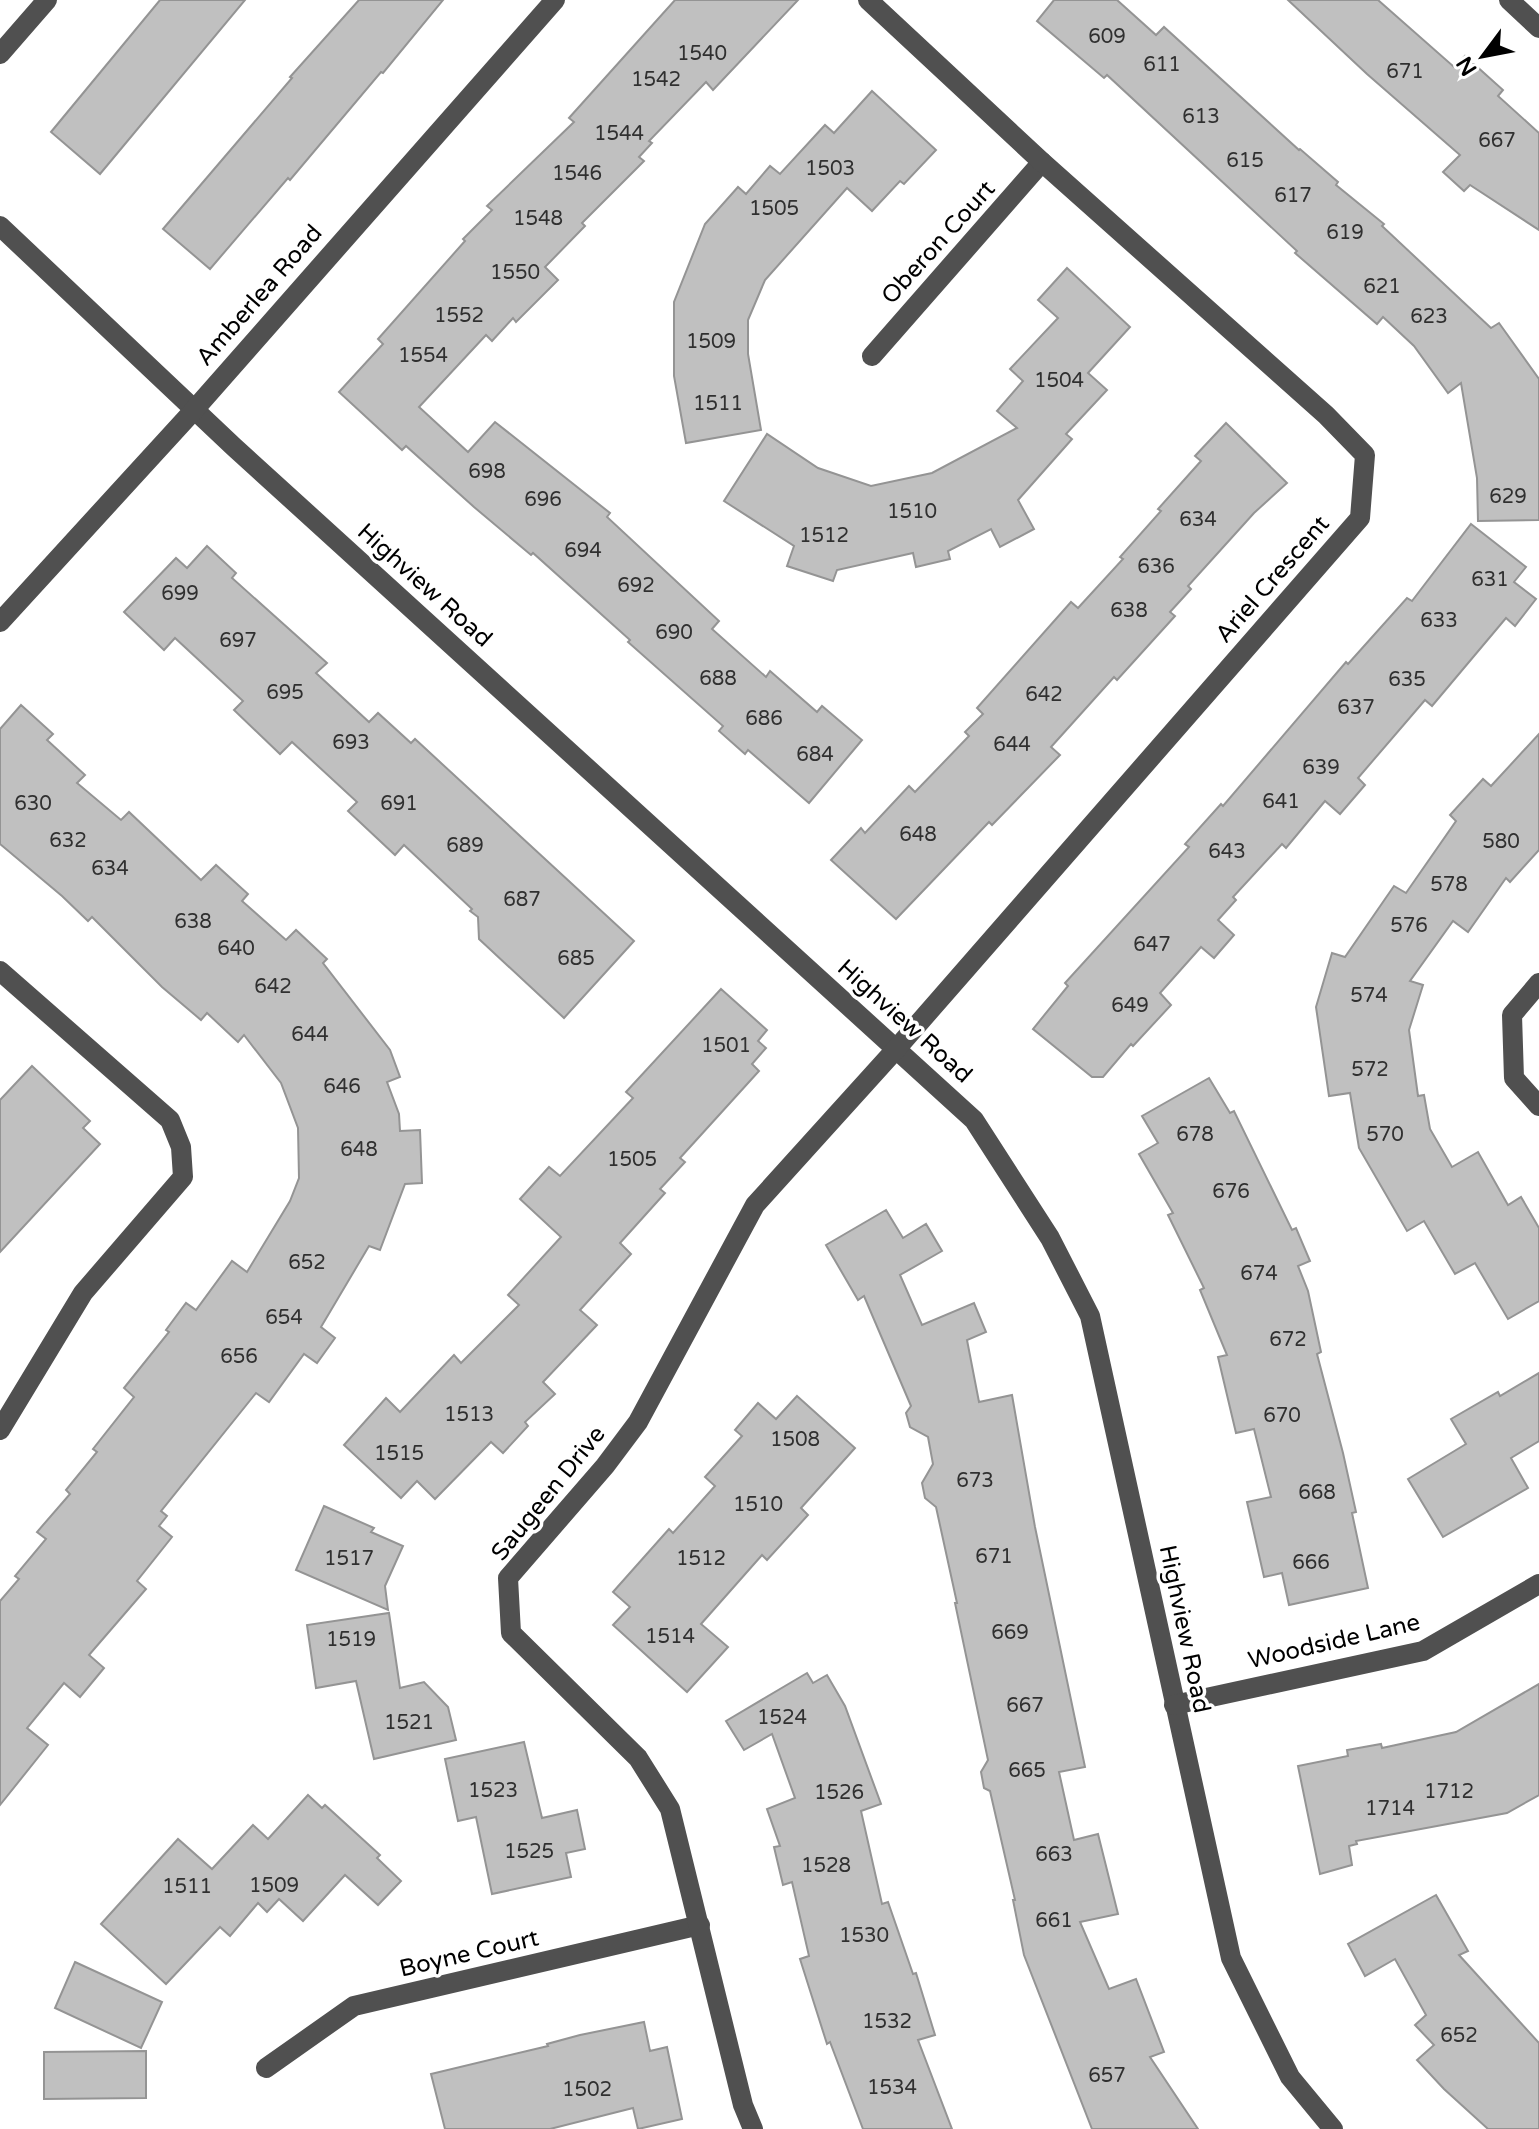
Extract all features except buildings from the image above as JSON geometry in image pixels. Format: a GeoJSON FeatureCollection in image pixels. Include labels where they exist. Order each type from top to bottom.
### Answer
{"type":"FeatureCollection","features":[{"type":"Feature","properties":{"kind":"street"},"geometry":{"type":"LineString","coordinates":[[0,54],[47,0]]}},
{"type":"Feature","properties":{"kind":"street","name":"Amberlea Road"},"geometry":{"type":"LineString","coordinates":[[0,622],[194,410],[555,0]]}},
{"type":"Feature","properties":{"kind":"street","name":"Ariel Crescent"},"geometry":{"type":"LineString","coordinates":[[868,0],[1042,162],[1326,415],[1365,455],[1360,518],[897,1048]]}},
{"type":"Feature","properties":{"kind":"street"},"geometry":{"type":"LineString","coordinates":[[1509,0],[1539,28]]}},
{"type":"Feature","properties":{"kind":"street","name":"Oberon Court"},"geometry":{"type":"LineString","coordinates":[[872,356],[1042,162]]}},
{"type":"Feature","properties":{"kind":"street","name":"Highview Road"},"geometry":{"type":"LineString","coordinates":[[0,226],[194,410],[974,1120],[1050,1238],[1090,1316],[1231,1958],[1290,2077],[1333,2129]]}},
{"type":"Feature","properties":{"kind":"street"},"geometry":{"type":"LineString","coordinates":[[0,971],[170,1120],[181,1147],[183,1177],[83,1293],[0,1430]]}},
{"type":"Feature","properties":{"kind":"street"},"geometry":{"type":"LineString","coordinates":[[1539,983],[1512,1015],[1514,1078],[1539,1106]]}},
{"type":"Feature","properties":{"kind":"street","name":"Saugeen Drive"},"geometry":{"type":"LineString","coordinates":[[753,2129],[743,2105],[670,1809],[638,1758],[511,1633],[508,1578],[605,1466],[638,1422],[755,1205],[897,1048]]}},
{"type":"Feature","properties":{"kind":"street","name":"Woodside Lane"},"geometry":{"type":"LineString","coordinates":[[1174,1705],[1423,1651],[1539,1584]]}},
{"type":"Feature","properties":{"kind":"street","name":"Boyne Court"},"geometry":{"type":"LineString","coordinates":[[266,2068],[354,2006],[700,1925]]}}]}
